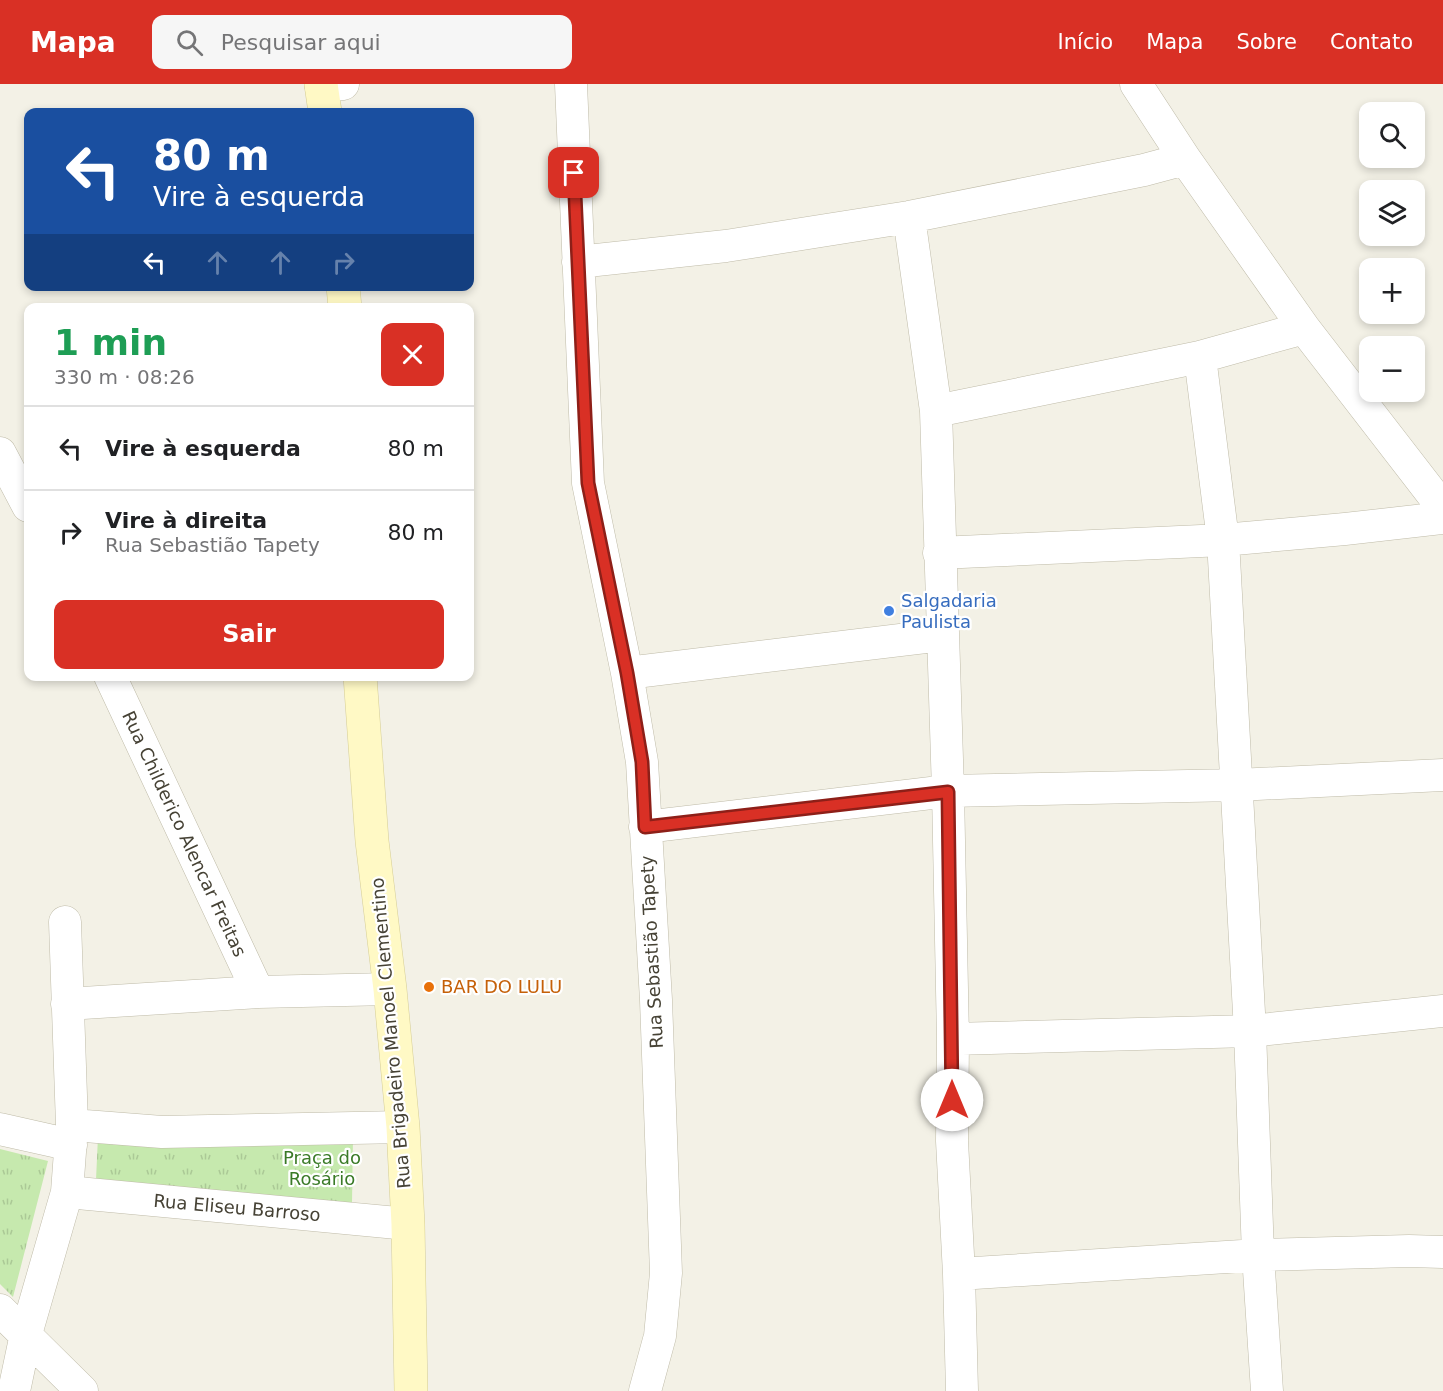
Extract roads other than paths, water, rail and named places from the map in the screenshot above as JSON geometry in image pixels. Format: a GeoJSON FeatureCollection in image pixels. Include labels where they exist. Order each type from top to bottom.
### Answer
{"type":"FeatureCollection","features":[{"type":"Feature","properties":{"kind":"main road","name":"Rua Brigadeiro Manoel Clementino"},"geometry":{"type":"LineString","coordinates":[[360,681],[372,842],[390,989],[403,1127],[408,1224],[411,1391]]}},
{"type":"Feature","properties":{"kind":"street","name":"Rua Sebastião Tapety"},"geometry":{"type":"LineString","coordinates":[[571,84],[588,483],[627,673],[642,762],[656,1000],[666,1273],[660,1336],[644,1391]]}},
{"type":"Feature","properties":{"kind":"street"},"geometry":{"type":"LineString","coordinates":[[1136,84],[1185,159],[1304,328],[1443,508]]}},
{"type":"Feature","properties":{"kind":"street"},"geometry":{"type":"LineString","coordinates":[[578,262],[726,246],[909,217],[1144,170],[1185,159]]}},
{"type":"Feature","properties":{"kind":"street"},"geometry":{"type":"LineString","coordinates":[[909,217],[936,411],[948,792],[953,1039],[952,1141],[962,1391]]}},
{"type":"Feature","properties":{"kind":"street"},"geometry":{"type":"LineString","coordinates":[[936,411],[1200,357],[1304,328]]}},
{"type":"Feature","properties":{"kind":"street"},"geometry":{"type":"LineString","coordinates":[[1200,357],[1223,540],[1250,1031],[1258,1255],[1267,1391]]}},
{"type":"Feature","properties":{"kind":"street"},"geometry":{"type":"LineString","coordinates":[[0,453],[15,490]]}},
{"type":"Feature","properties":{"kind":"street"},"geometry":{"type":"LineString","coordinates":[[939,553],[1223,540],[1443,518]]}},
{"type":"Feature","properties":{"kind":"street"},"geometry":{"type":"LineString","coordinates":[[627,673],[942,634]]}},
{"type":"Feature","properties":{"kind":"street","name":"Rua Childerico Alencar Freitas"},"geometry":{"type":"LineString","coordinates":[[112,681],[258,992]]}},
{"type":"Feature","properties":{"kind":"street"},"geometry":{"type":"LineString","coordinates":[[645,827],[948,792],[1237,785],[1443,775]]}},
{"type":"Feature","properties":{"kind":"street"},"geometry":{"type":"LineString","coordinates":[[10,1383],[67,1192],[71,1135],[65,922]]}},
{"type":"Feature","properties":{"kind":"street"},"geometry":{"type":"LineString","coordinates":[[68,1004],[258,992],[390,989]]}},
{"type":"Feature","properties":{"kind":"street"},"geometry":{"type":"LineString","coordinates":[[953,1039],[1250,1031],[1443,1011]]}},
{"type":"Feature","properties":{"kind":"street"},"geometry":{"type":"LineString","coordinates":[[0,1129],[71,1135],[403,1127]]}},
{"type":"Feature","properties":{"kind":"street","name":"Rua Eliseu Barroso"},"geometry":{"type":"LineString","coordinates":[[67,1192],[408,1224]]}},
{"type":"Feature","properties":{"kind":"street"},"geometry":{"type":"LineString","coordinates":[[959,1274],[1258,1255],[1443,1252]]}},
{"type":"Feature","properties":{"kind":"street"},"geometry":{"type":"LineString","coordinates":[[0,1310],[82,1391]]}},
{"type":"Feature","properties":{"kind":"place","name":"Salgadaria Paulista"},"geometry":{"type":"Point","coordinates":[889,611]}},
{"type":"Feature","properties":{"kind":"place","name":"BAR DO LULU"},"geometry":{"type":"Point","coordinates":[429,987]}},
{"type":"Feature","properties":{"kind":"park label","name":"Praça do Rosário"},"geometry":{"type":"Point","coordinates":[322,1168]}}]}
